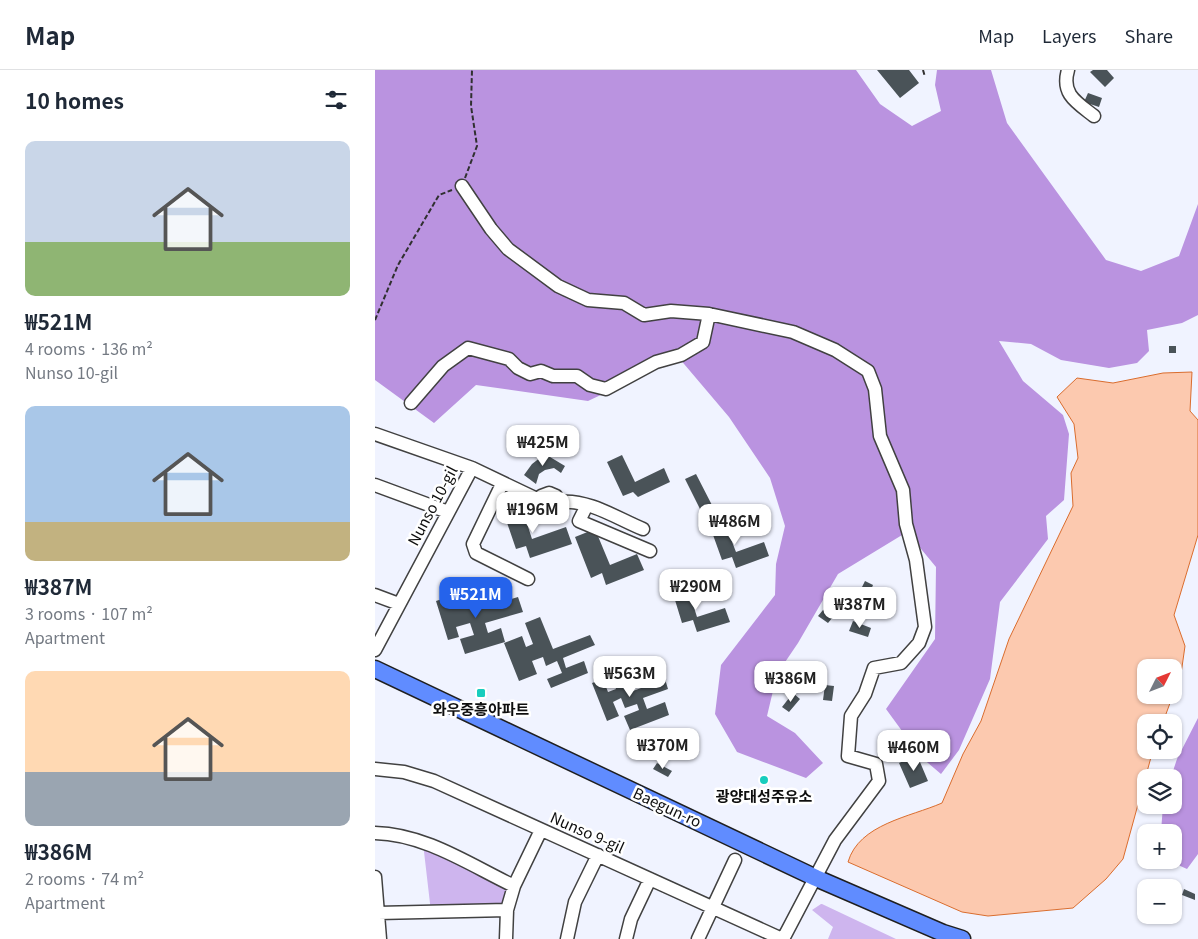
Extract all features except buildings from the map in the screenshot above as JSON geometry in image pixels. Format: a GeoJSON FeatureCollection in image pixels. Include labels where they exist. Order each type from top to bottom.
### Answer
{"type":"FeatureCollection","features":[{"type":"Feature","properties":{"kind":"main road","name":"Baegun-ro"},"geometry":{"type":"LineString","coordinates":[[375,670],[816,878],[943,933],[962,939]]}},
{"type":"Feature","properties":{"kind":"street"},"geometry":{"type":"LineString","coordinates":[[1068,70],[1064,84],[1069,93],[1094,116]]}},
{"type":"Feature","properties":{"kind":"street"},"geometry":{"type":"LineString","coordinates":[[462,186],[507,249],[558,286],[588,300],[624,303],[644,315],[671,311],[709,314],[793,332],[835,350],[868,372],[875,389],[880,436],[903,490],[906,524],[916,560],[925,627],[919,642],[901,663],[874,668],[865,694],[851,716],[848,756],[876,764],[879,781],[835,840],[783,939]]}},
{"type":"Feature","properties":{"kind":"street"},"geometry":{"type":"LineString","coordinates":[[411,403],[443,366],[468,348],[509,358],[518,368],[529,374],[541,371],[553,376],[577,376],[590,385],[606,389],[657,362],[681,355],[703,342],[709,314]]}},
{"type":"Feature","properties":{"kind":"street","name":"Nunso 10-gil"},"geometry":{"type":"LineString","coordinates":[[375,434],[472,468],[375,650]]}},
{"type":"Feature","properties":{"kind":"street"},"geometry":{"type":"LineString","coordinates":[[472,468],[502,484],[539,500],[545,512],[553,514],[558,510],[561,502],[571,501],[587,505],[643,529]]}},
{"type":"Feature","properties":{"kind":"street"},"geometry":{"type":"LineString","coordinates":[[502,484],[473,544],[476,553],[528,579]]}},
{"type":"Feature","properties":{"kind":"street"},"geometry":{"type":"LineString","coordinates":[[376,487],[448,512]]}},
{"type":"Feature","properties":{"kind":"street"},"geometry":{"type":"LineString","coordinates":[[587,505],[579,521],[650,551]]}},
{"type":"Feature","properties":{"kind":"street"},"geometry":{"type":"LineString","coordinates":[[375,595],[399,604]]}},
{"type":"Feature","properties":{"kind":"street","name":"Nunso 9-gil"},"geometry":{"type":"LineString","coordinates":[[375,769],[404,772],[434,781],[783,939]]}},
{"type":"Feature","properties":{"kind":"street"},"geometry":{"type":"LineString","coordinates":[[506,939],[507,910],[514,886],[541,830]]}},
{"type":"Feature","properties":{"kind":"street"},"geometry":{"type":"LineString","coordinates":[[375,833],[396,833],[415,839],[514,886]]}},
{"type":"Feature","properties":{"kind":"street"},"geometry":{"type":"LineString","coordinates":[[567,939],[575,902],[598,855]]}},
{"type":"Feature","properties":{"kind":"street"},"geometry":{"type":"LineString","coordinates":[[698,939],[735,860]]}},
{"type":"Feature","properties":{"kind":"street"},"geometry":{"type":"LineString","coordinates":[[375,877],[380,939]]}},
{"type":"Feature","properties":{"kind":"street"},"geometry":{"type":"LineString","coordinates":[[626,939],[631,918],[650,879]]}},
{"type":"Feature","properties":{"kind":"street"},"geometry":{"type":"LineString","coordinates":[[378,913],[507,910]]}},
{"type":"Feature","properties":{"kind":"path"},"geometry":{"type":"LineString","coordinates":[[375,320],[398,265],[439,196],[462,186],[477,146],[471,106],[472,70]]}},
{"type":"Feature","properties":{"kind":"path"},"geometry":{"type":"LineString","coordinates":[[923,70],[925,77]]}},
{"type":"Feature","properties":{"kind":"shaded area"},"geometry":{"type":"Polygon","coordinates":[[[375,70],[856,70],[880,104],[912,126],[941,111],[935,85],[937,70],[991,70],[1007,123],[1106,260],[1141,271],[1179,256],[1198,204],[1198,315],[1182,323],[1147,330],[1149,351],[1137,363],[1109,368],[1061,360],[1031,344],[999,341],[1023,381],[1063,415],[1069,434],[1064,500],[1046,516],[1048,539],[1000,602],[990,679],[959,750],[941,774],[921,757],[886,709],[935,639],[936,567],[907,532],[838,574],[798,643],[777,674],[767,716],[795,733],[823,763],[806,778],[737,752],[715,714],[721,665],[775,595],[776,564],[785,526],[770,478],[729,417],[679,358],[588,401],[476,385],[434,423],[375,380],[375,70]]]}},
{"type":"Feature","properties":{"kind":"shaded area"},"geometry":{"type":"Polygon","coordinates":[[[1192,372],[1190,411],[1198,420],[1198,535],[1174,615],[1185,646],[1183,660],[1137,659],[1137,704],[1170,704],[1166,714],[1137,714],[1137,759],[1151,759],[1148,769],[1137,769],[1137,808],[1123,859],[1106,879],[1073,908],[988,916],[962,912],[848,862],[854,849],[874,830],[942,803],[963,754],[981,721],[1009,639],[1073,506],[1071,473],[1078,458],[1074,424],[1057,397],[1077,378],[1113,383],[1163,373],[1192,372]]]}},
{"type":"Feature","properties":{"kind":"shaded area"},"geometry":{"type":"Polygon","coordinates":[[[1198,718],[1198,854],[1187,869],[1182,867],[1182,824],[1162,824],[1162,814],[1182,814],[1182,769],[1174,769],[1177,759],[1182,759],[1182,749],[1198,718]]]}},
{"type":"Feature","properties":{"kind":"shaded area"},"geometry":{"type":"Polygon","coordinates":[[[423,843],[514,886],[507,910],[431,912],[423,843]]]}},
{"type":"Feature","properties":{"kind":"shaded area"},"geometry":{"type":"Polygon","coordinates":[[[821,904],[896,939],[828,939],[833,927],[812,910],[821,904]]]}},
{"type":"Feature","properties":{"kind":"place","name":"와우중흥아파트"},"geometry":{"type":"Point","coordinates":[481,693]}},
{"type":"Feature","properties":{"kind":"place","name":"광양대성주유소"},"geometry":{"type":"Point","coordinates":[764,780]}}]}
